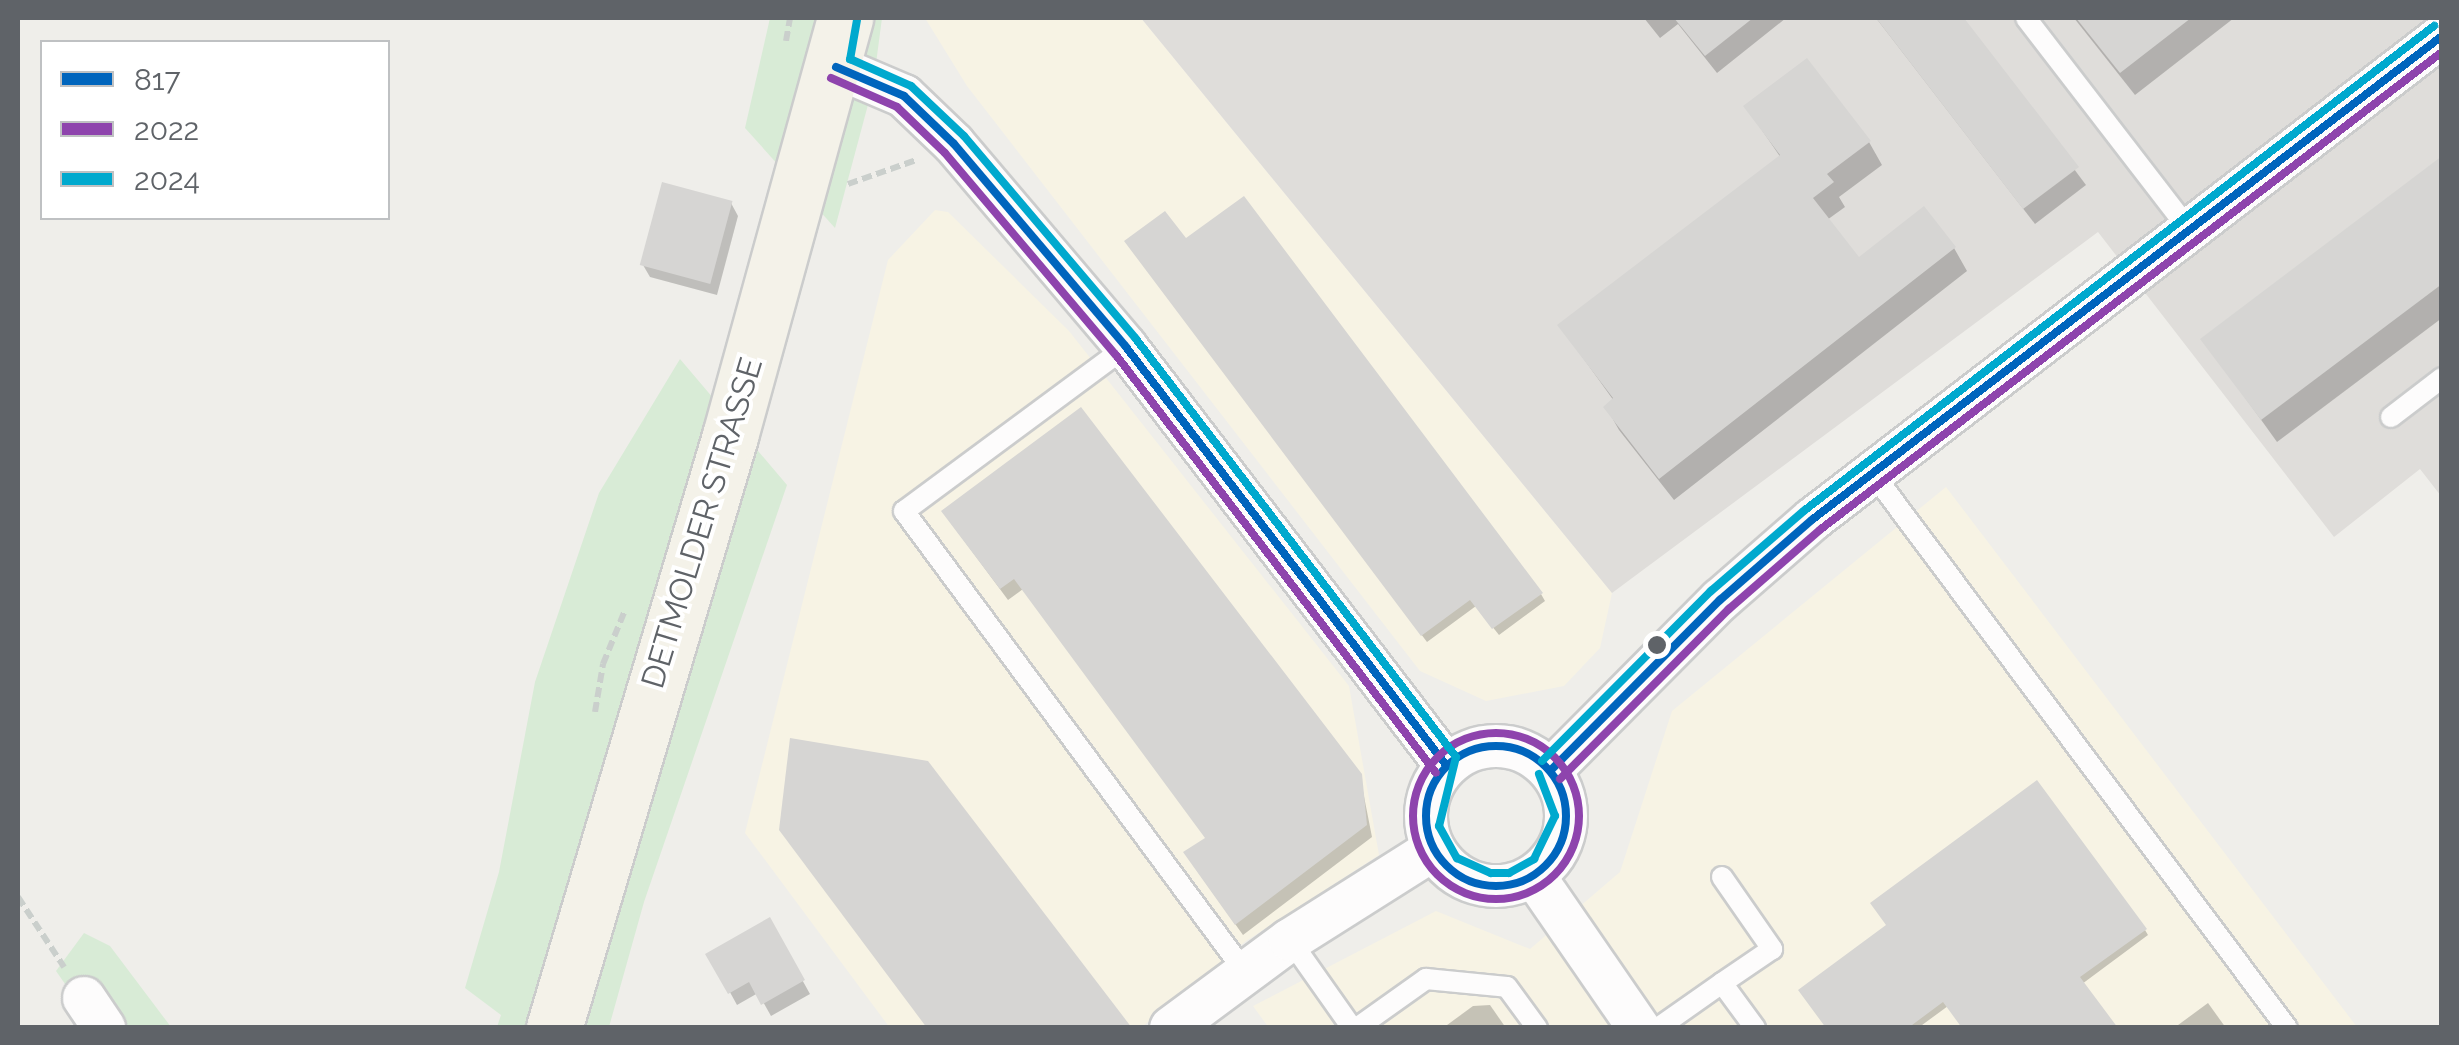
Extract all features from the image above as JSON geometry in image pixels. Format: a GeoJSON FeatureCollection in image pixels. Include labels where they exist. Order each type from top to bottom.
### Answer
{"type":"FeatureCollection","features":[{"type":"Feature","properties":{"kind":"main road","name":"DETMOLDER STRASSE"},"geometry":{"type":"LineString","coordinates":[[554,1028],[841,42]]}},
{"type":"Feature","properties":{"kind":"street"},"geometry":{"type":"LineString","coordinates":[[1551,770],[1720,600],[2188,228],[2442,36]]}},
{"type":"Feature","properties":{"kind":"street"},"geometry":{"type":"LineString","coordinates":[[841,42],[954,144],[1126,347],[1446,765]]}},
{"type":"Feature","properties":{"kind":"street"},"geometry":{"type":"LineString","coordinates":[[1488,745],[1512,746],[1551,770],[1568,815],[1552,860],[1534,876],[1513,885],[1468,880],[1434,849],[1426,805],[1446,765],[1488,745]]}},
{"type":"Feature","properties":{"kind":"street"},"geometry":{"type":"LineString","coordinates":[[1171,1028],[1290,940],[1434,849]]}},
{"type":"Feature","properties":{"kind":"street"},"geometry":{"type":"LineString","coordinates":[[1534,876],[1639,1028]]}},
{"type":"Feature","properties":{"kind":"lane"},"geometry":{"type":"LineString","coordinates":[[2026,18],[2188,228]]}},
{"type":"Feature","properties":{"kind":"lane"},"geometry":{"type":"LineString","coordinates":[[1126,347],[904,511],[1246,972]]}},
{"type":"Feature","properties":{"kind":"lane"},"geometry":{"type":"LineString","coordinates":[[2390,417],[2442,378]]}},
{"type":"Feature","properties":{"kind":"lane"},"geometry":{"type":"LineString","coordinates":[[1874,475],[2287,1028]]}},
{"type":"Feature","properties":{"kind":"lane"},"geometry":{"type":"LineString","coordinates":[[1658,1028],[1772,949],[1722,877]]}},
{"type":"Feature","properties":{"kind":"lane"},"geometry":{"type":"LineString","coordinates":[[1290,940],[1354,1028],[1426,979],[1507,987],[1536,1028]]}},
{"type":"Feature","properties":{"kind":"lane"},"geometry":{"type":"LineString","coordinates":[[1722,984],[1755,1028]]}},
{"type":"Feature","properties":{"kind":"path"},"geometry":{"type":"LineString","coordinates":[[840,186],[954,144]]}},
{"type":"Feature","properties":{"kind":"path"},"geometry":{"type":"LineString","coordinates":[[18,898],[94,1013]]}},
{"type":"Feature","properties":{"kind":"shaded area"},"geometry":{"type":"Polygon","coordinates":[[[925,18],[1141,18],[1612,593],[1600,648],[1564,686],[1486,701],[1420,671],[967,86],[925,18]]]}},
{"type":"Feature","properties":{"kind":"shaded area"},"geometry":{"type":"Polygon","coordinates":[[[1141,18],[2441,18],[2441,496],[2420,469],[2334,537],[2098,232],[1612,593],[1141,18]]]}},
{"type":"Feature","properties":{"kind":"shaded area"},"geometry":{"type":"Polygon","coordinates":[[[935,210],[948,212],[1069,331],[1349,686],[1379,855],[1246,941],[1142,1027],[890,1028],[745,833],[888,260],[935,210]]]}},
{"type":"Feature","properties":{"kind":"shaded area"},"geometry":{"type":"Polygon","coordinates":[[[1946,487],[2357,1027],[1269,1028],[1253,1006],[1436,911],[1530,949],[1620,872],[1672,711],[1946,487]]]}},
{"type":"Feature","properties":{"kind":"green space"},"geometry":{"type":"Polygon","coordinates":[[[770,18],[882,18],[873,86],[835,228],[745,128],[770,18]]]}},
{"type":"Feature","properties":{"kind":"green space"},"geometry":{"type":"Polygon","coordinates":[[[680,359],[787,485],[644,902],[609,1027],[497,1027],[501,1015],[465,988],[499,872],[535,682],[599,493],[680,359]]]}},
{"type":"Feature","properties":{"kind":"green space"},"geometry":{"type":"Polygon","coordinates":[[[84,933],[110,946],[171,1027],[95,1027],[56,971],[84,933]]]}},
{"type":"Feature","properties":{"kind":"building"},"geometry":{"type":"Polygon","coordinates":[[[1674,18],[1753,18],[1705,56],[1674,18]]]}},
{"type":"Feature","properties":{"kind":"building"},"geometry":{"type":"Polygon","coordinates":[[[1876,18],[1964,18],[2079,167],[2023,209],[1876,18]]]}},
{"type":"Feature","properties":{"kind":"building"},"geometry":{"type":"Polygon","coordinates":[[[2076,18],[2191,18],[2120,73],[2076,18]]]}},
{"type":"Feature","properties":{"kind":"building"},"geometry":{"type":"Polygon","coordinates":[[[1807,58],[1871,141],[1827,174],[1834,182],[1813,198],[1859,257],[1924,206],[1956,247],[1659,479],[1603,407],[1613,398],[1557,325],[1780,155],[1743,106],[1807,58]]]}},
{"type":"Feature","properties":{"kind":"building"},"geometry":{"type":"Polygon","coordinates":[[[2442,156],[2442,284],[2261,420],[2200,339],[2442,156]]]}},
{"type":"Feature","properties":{"kind":"building"},"geometry":{"type":"Polygon","coordinates":[[[662,182],[733,201],[710,284],[640,265],[662,182]]]}},
{"type":"Feature","properties":{"kind":"building"},"geometry":{"type":"Polygon","coordinates":[[[1244,196],[1543,593],[1492,629],[1470,600],[1421,636],[1124,241],[1165,211],[1186,238],[1244,196]]]}},
{"type":"Feature","properties":{"kind":"building"},"geometry":{"type":"Polygon","coordinates":[[[1081,407],[1362,774],[1367,825],[1235,925],[1183,852],[1205,838],[1014,579],[1000,589],[941,511],[1081,407]]]}},
{"type":"Feature","properties":{"kind":"building"},"geometry":{"type":"Polygon","coordinates":[[[790,738],[928,761],[1132,1028],[927,1028],[779,830],[790,738]]]}},
{"type":"Feature","properties":{"kind":"building"},"geometry":{"type":"Polygon","coordinates":[[[2037,780],[2147,929],[2080,977],[2118,1028],[1962,1028],[1943,1002],[1908,1028],[1826,1028],[1798,990],[1886,925],[1870,903],[2037,780]]]}},
{"type":"Feature","properties":{"kind":"building"},"geometry":{"type":"Polygon","coordinates":[[[770,917],[805,980],[761,1005],[749,982],[728,994],[705,954],[770,917]]]}},
{"type":"Feature","properties":{"kind":"transit line","name":"2024"},"geometry":{"type":"LineString","coordinates":[[857,20],[850,59],[911,86],[964,136],[1136,339],[1456,757],[1439,826],[1457,858],[1491,873],[1509,873],[1534,859],[1555,816],[1539,774]]}},
{"type":"Feature","properties":{"kind":"transit line","name":"2024"},"geometry":{"type":"LineString","coordinates":[[1542,761],[1711,591],[1805,510],[2434,26]]}},
{"type":"Feature","properties":{"kind":"transit line","name":"817"},"geometry":{"type":"LineString","coordinates":[[1551,770],[1720,600],[1813,519],[2442,36]]}},
{"type":"Feature","properties":{"kind":"transit line","name":"2022"},"geometry":{"type":"LineString","coordinates":[[1560,779],[1729,609],[1821,529],[2442,52]]}},
{"type":"Feature","properties":{"kind":"transit line","name":"817"},"geometry":{"type":"LineString","coordinates":[[836,67],[904,96],[954,144],[1126,347],[1446,765]]}},
{"type":"Feature","properties":{"kind":"transit line","name":"2022"},"geometry":{"type":"LineString","coordinates":[[831,78],[897,107],[945,153],[1116,355],[1436,773]]}},
{"type":"Feature","properties":{"kind":"transit line","name":"2022"},"geometry":{"type":"LineString","coordinates":[[1496,733],[1528,739],[1555,757],[1573,784],[1579,816],[1573,848],[1555,875],[1528,893],[1496,899],[1464,893],[1437,875],[1419,848],[1413,816],[1419,784],[1437,757],[1464,739],[1496,733]]}},
{"type":"Feature","properties":{"kind":"transit line","name":"817"},"geometry":{"type":"LineString","coordinates":[[1496,746],[1523,751],[1546,766],[1561,789],[1566,816],[1561,843],[1546,866],[1523,881],[1496,886],[1469,881],[1446,866],[1431,843],[1426,816],[1431,789],[1446,766],[1469,751],[1496,746]]}}]}
